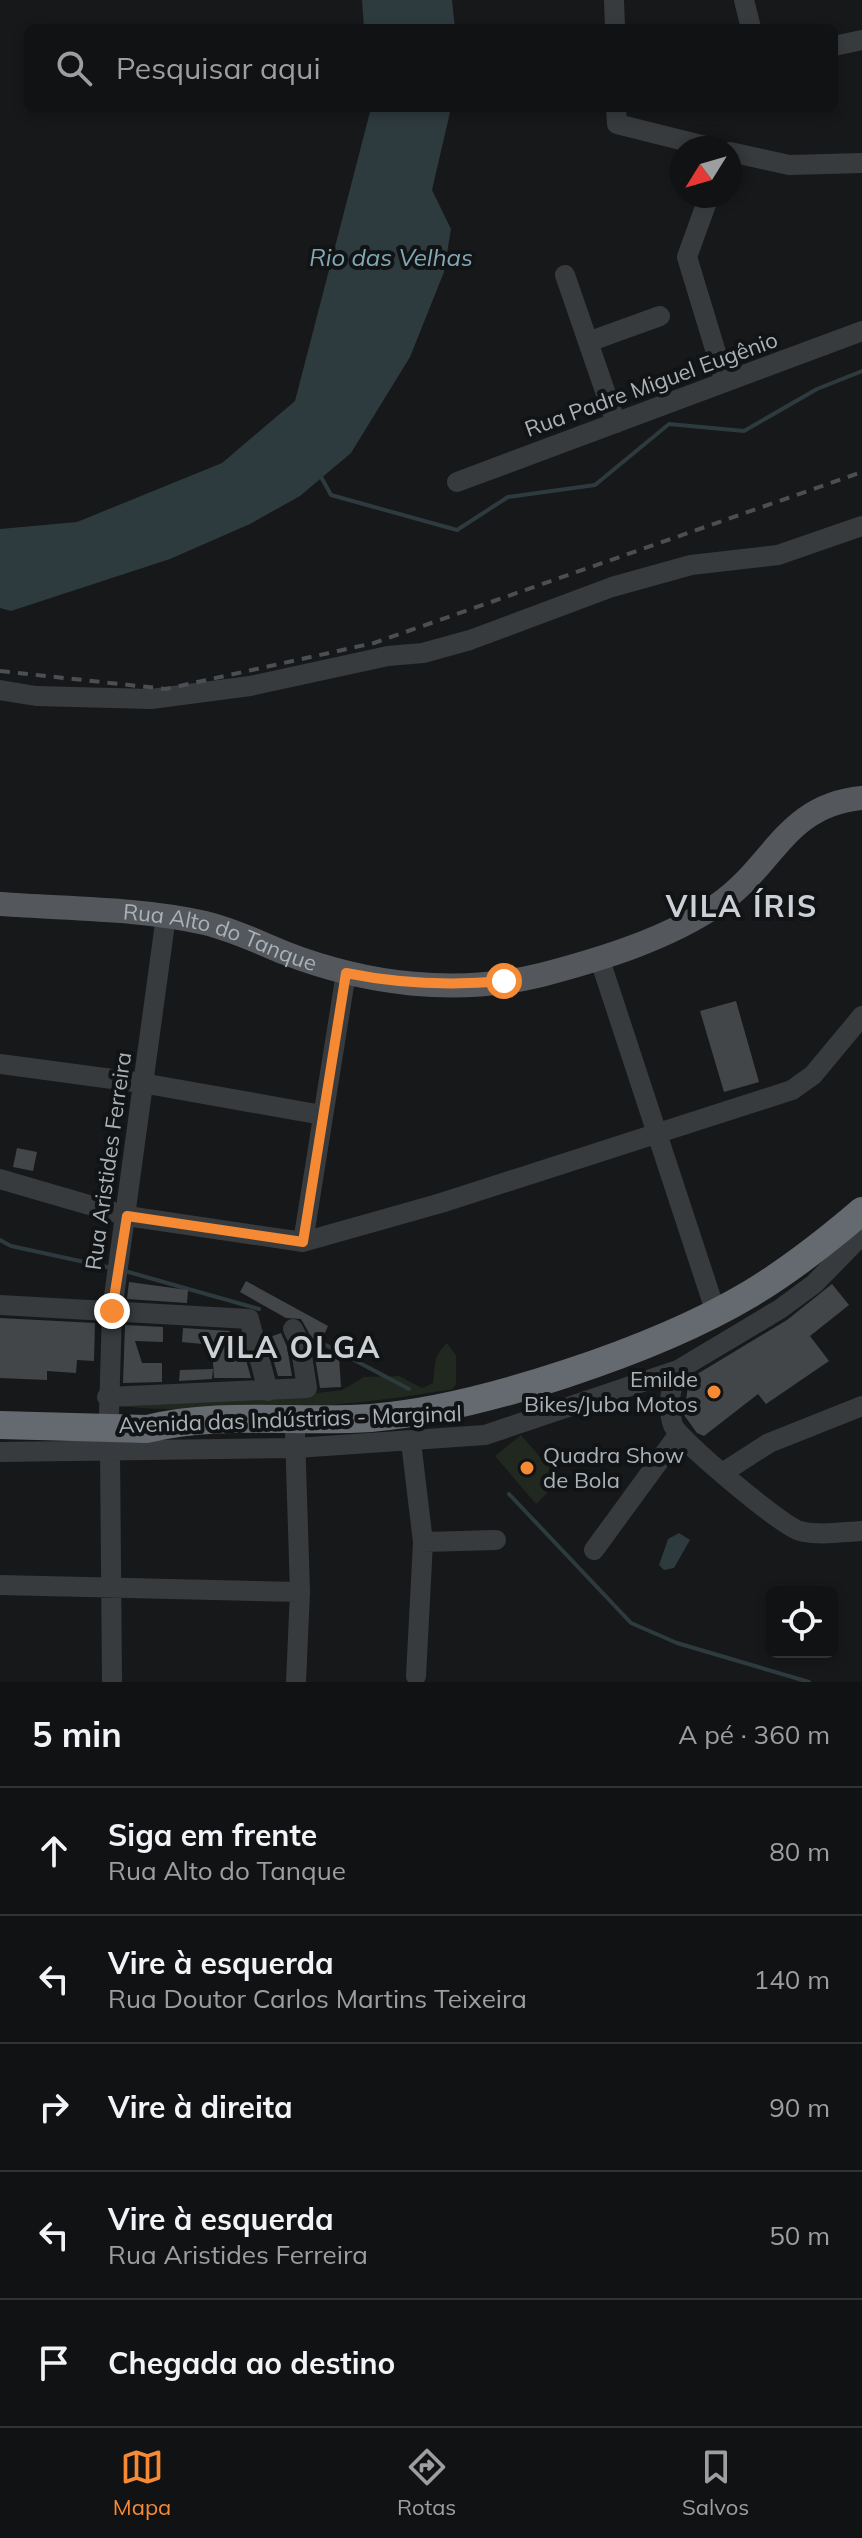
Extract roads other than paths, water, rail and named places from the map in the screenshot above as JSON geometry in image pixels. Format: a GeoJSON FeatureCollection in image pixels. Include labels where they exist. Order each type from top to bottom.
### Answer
{"type":"FeatureCollection","features":[{"type":"Feature","properties":{"kind":"highway"},"geometry":{"type":"LineString","coordinates":[[0,1408],[108,1405],[169,1423],[295,1435],[459,1402],[541,1381],[716,1313],[820,1246],[862,1211]]}},
{"type":"Feature","properties":{"kind":"highway"},"geometry":{"type":"LineString","coordinates":[[0,1425],[147,1429],[169,1423]]}},
{"type":"Feature","properties":{"kind":"main road","name":"Rua Alto do Tanque"},"geometry":{"type":"LineString","coordinates":[[0,904],[166,916],[240,933],[285,953],[346,973],[395,983],[446,986],[539,975],[686,925],[723,901],[797,822],[820,809],[862,798]]}},
{"type":"Feature","properties":{"kind":"street"},"geometry":{"type":"LineString","coordinates":[[614,0],[615,24]]}},
{"type":"Feature","properties":{"kind":"street"},"geometry":{"type":"LineString","coordinates":[[744,0],[750,24]]}},
{"type":"Feature","properties":{"kind":"street"},"geometry":{"type":"LineString","coordinates":[[838,45],[862,40]]}},
{"type":"Feature","properties":{"kind":"street"},"geometry":{"type":"LineString","coordinates":[[616,116],[677,136]]}},
{"type":"Feature","properties":{"kind":"street"},"geometry":{"type":"LineString","coordinates":[[742,155],[789,165],[862,163]]}},
{"type":"Feature","properties":{"kind":"street"},"geometry":{"type":"LineString","coordinates":[[705,208],[687,257],[725,382]]}},
{"type":"Feature","properties":{"kind":"street"},"geometry":{"type":"LineString","coordinates":[[565,275],[616,423]]}},
{"type":"Feature","properties":{"kind":"street"},"geometry":{"type":"LineString","coordinates":[[588,342],[660,316]]}},
{"type":"Feature","properties":{"kind":"street","name":"Rua Padre Miguel Eugênio"},"geometry":{"type":"LineString","coordinates":[[457,482],[862,331]]}},
{"type":"Feature","properties":{"kind":"street"},"geometry":{"type":"LineString","coordinates":[[0,690],[36,696],[151,699],[250,686],[388,656],[423,653],[470,640],[612,587],[691,565],[778,555],[862,526]]}},
{"type":"Feature","properties":{"kind":"street","name":"Rua Aristides Ferreira"},"geometry":{"type":"LineString","coordinates":[[108,1405],[112,1311],[166,916]]}},
{"type":"Feature","properties":{"kind":"street"},"geometry":{"type":"LineString","coordinates":[[599,957],[716,1313]]}},
{"type":"Feature","properties":{"kind":"street"},"geometry":{"type":"LineString","coordinates":[[303,1242],[346,973]]}},
{"type":"Feature","properties":{"kind":"street"},"geometry":{"type":"LineString","coordinates":[[0,1179],[127,1216],[303,1242],[441,1203],[792,1090],[813,1075],[862,1016]]}},
{"type":"Feature","properties":{"kind":"street"},"geometry":{"type":"LineString","coordinates":[[0,1064],[142,1083],[322,1115]]}},
{"type":"Feature","properties":{"kind":"street","name":"Avenida das Indústrias - Marginal"},"geometry":{"type":"LineString","coordinates":[[0,1452],[110,1450],[295,1435],[411,1442],[485,1435],[678,1370],[780,1309],[814,1284],[862,1235]]}},
{"type":"Feature","properties":{"kind":"street"},"geometry":{"type":"LineString","coordinates":[[0,1305],[249,1319],[268,1391]]}},
{"type":"Feature","properties":{"kind":"street"},"geometry":{"type":"LineString","coordinates":[[108,1405],[307,1388],[300,1343],[293,1329]]}},
{"type":"Feature","properties":{"kind":"street"},"geometry":{"type":"LineString","coordinates":[[678,1370],[670,1391],[670,1408],[678,1435],[785,1525],[814,1533],[862,1531]]}},
{"type":"Feature","properties":{"kind":"street"},"geometry":{"type":"LineString","coordinates":[[724,1472],[769,1443],[862,1406]]}},
{"type":"Feature","properties":{"kind":"street"},"geometry":{"type":"LineString","coordinates":[[295,1435],[300,1592],[296,1682]]}},
{"type":"Feature","properties":{"kind":"street"},"geometry":{"type":"LineString","coordinates":[[594,1550],[678,1435]]}},
{"type":"Feature","properties":{"kind":"street"},"geometry":{"type":"LineString","coordinates":[[411,1442],[423,1542],[416,1676]]}},
{"type":"Feature","properties":{"kind":"street"},"geometry":{"type":"LineString","coordinates":[[110,1450],[112,1682]]}},
{"type":"Feature","properties":{"kind":"street"},"geometry":{"type":"LineString","coordinates":[[423,1542],[496,1540]]}},
{"type":"Feature","properties":{"kind":"street"},"geometry":{"type":"LineString","coordinates":[[0,1585],[111,1585],[300,1592]]}},
{"type":"Feature","properties":{"kind":"water"},"geometry":{"type":"Polygon","coordinates":[[[362,0],[452,0],[455,24],[364,24],[362,0]]]}},
{"type":"Feature","properties":{"kind":"water","name":"Rio das Velhas"},"geometry":{"type":"Polygon","coordinates":[[[370,112],[450,112],[432,190],[451,229],[444,272],[410,357],[351,453],[300,496],[250,524],[170,559],[11,611],[0,608],[0,529],[77,522],[222,463],[295,401],[370,112]]]}},
{"type":"Feature","properties":{"kind":"water"},"geometry":{"type":"Polygon","coordinates":[[[679,1533],[690,1540],[674,1568],[664,1570],[659,1565],[668,1539],[679,1533]]]}},
{"type":"Feature","properties":{"kind":"waterway"},"geometry":{"type":"LineString","coordinates":[[320,475],[331,495],[457,530],[508,497],[595,485],[669,424],[744,431],[817,389],[862,371]]}},
{"type":"Feature","properties":{"kind":"waterway"},"geometry":{"type":"LineString","coordinates":[[0,1240],[11,1246],[112,1268]]}},
{"type":"Feature","properties":{"kind":"waterway"},"geometry":{"type":"LineString","coordinates":[[125,1271],[259,1309]]}},
{"type":"Feature","properties":{"kind":"waterway"},"geometry":{"type":"LineString","coordinates":[[305,1334],[409,1389]]}},
{"type":"Feature","properties":{"kind":"waterway"},"geometry":{"type":"LineString","coordinates":[[509,1494],[631,1623],[677,1643],[809,1682]]}},
{"type":"Feature","properties":{"kind":"railway"},"geometry":{"type":"LineString","coordinates":[[0,671],[166,689],[374,643],[862,472]]}},
{"type":"Feature","properties":{"kind":"place","name":"Emilde Bikes/Juba Motos"},"geometry":{"type":"Point","coordinates":[714,1392]}},
{"type":"Feature","properties":{"kind":"place","name":"Quadra Show de Bola"},"geometry":{"type":"Point","coordinates":[527,1468]}},
{"type":"Feature","properties":{"kind":"district","name":"VILA ÍRIS"},"geometry":{"type":"Point","coordinates":[742,906]}},
{"type":"Feature","properties":{"kind":"district","name":"VILA OLGA"},"geometry":{"type":"Point","coordinates":[292,1347]}}]}
